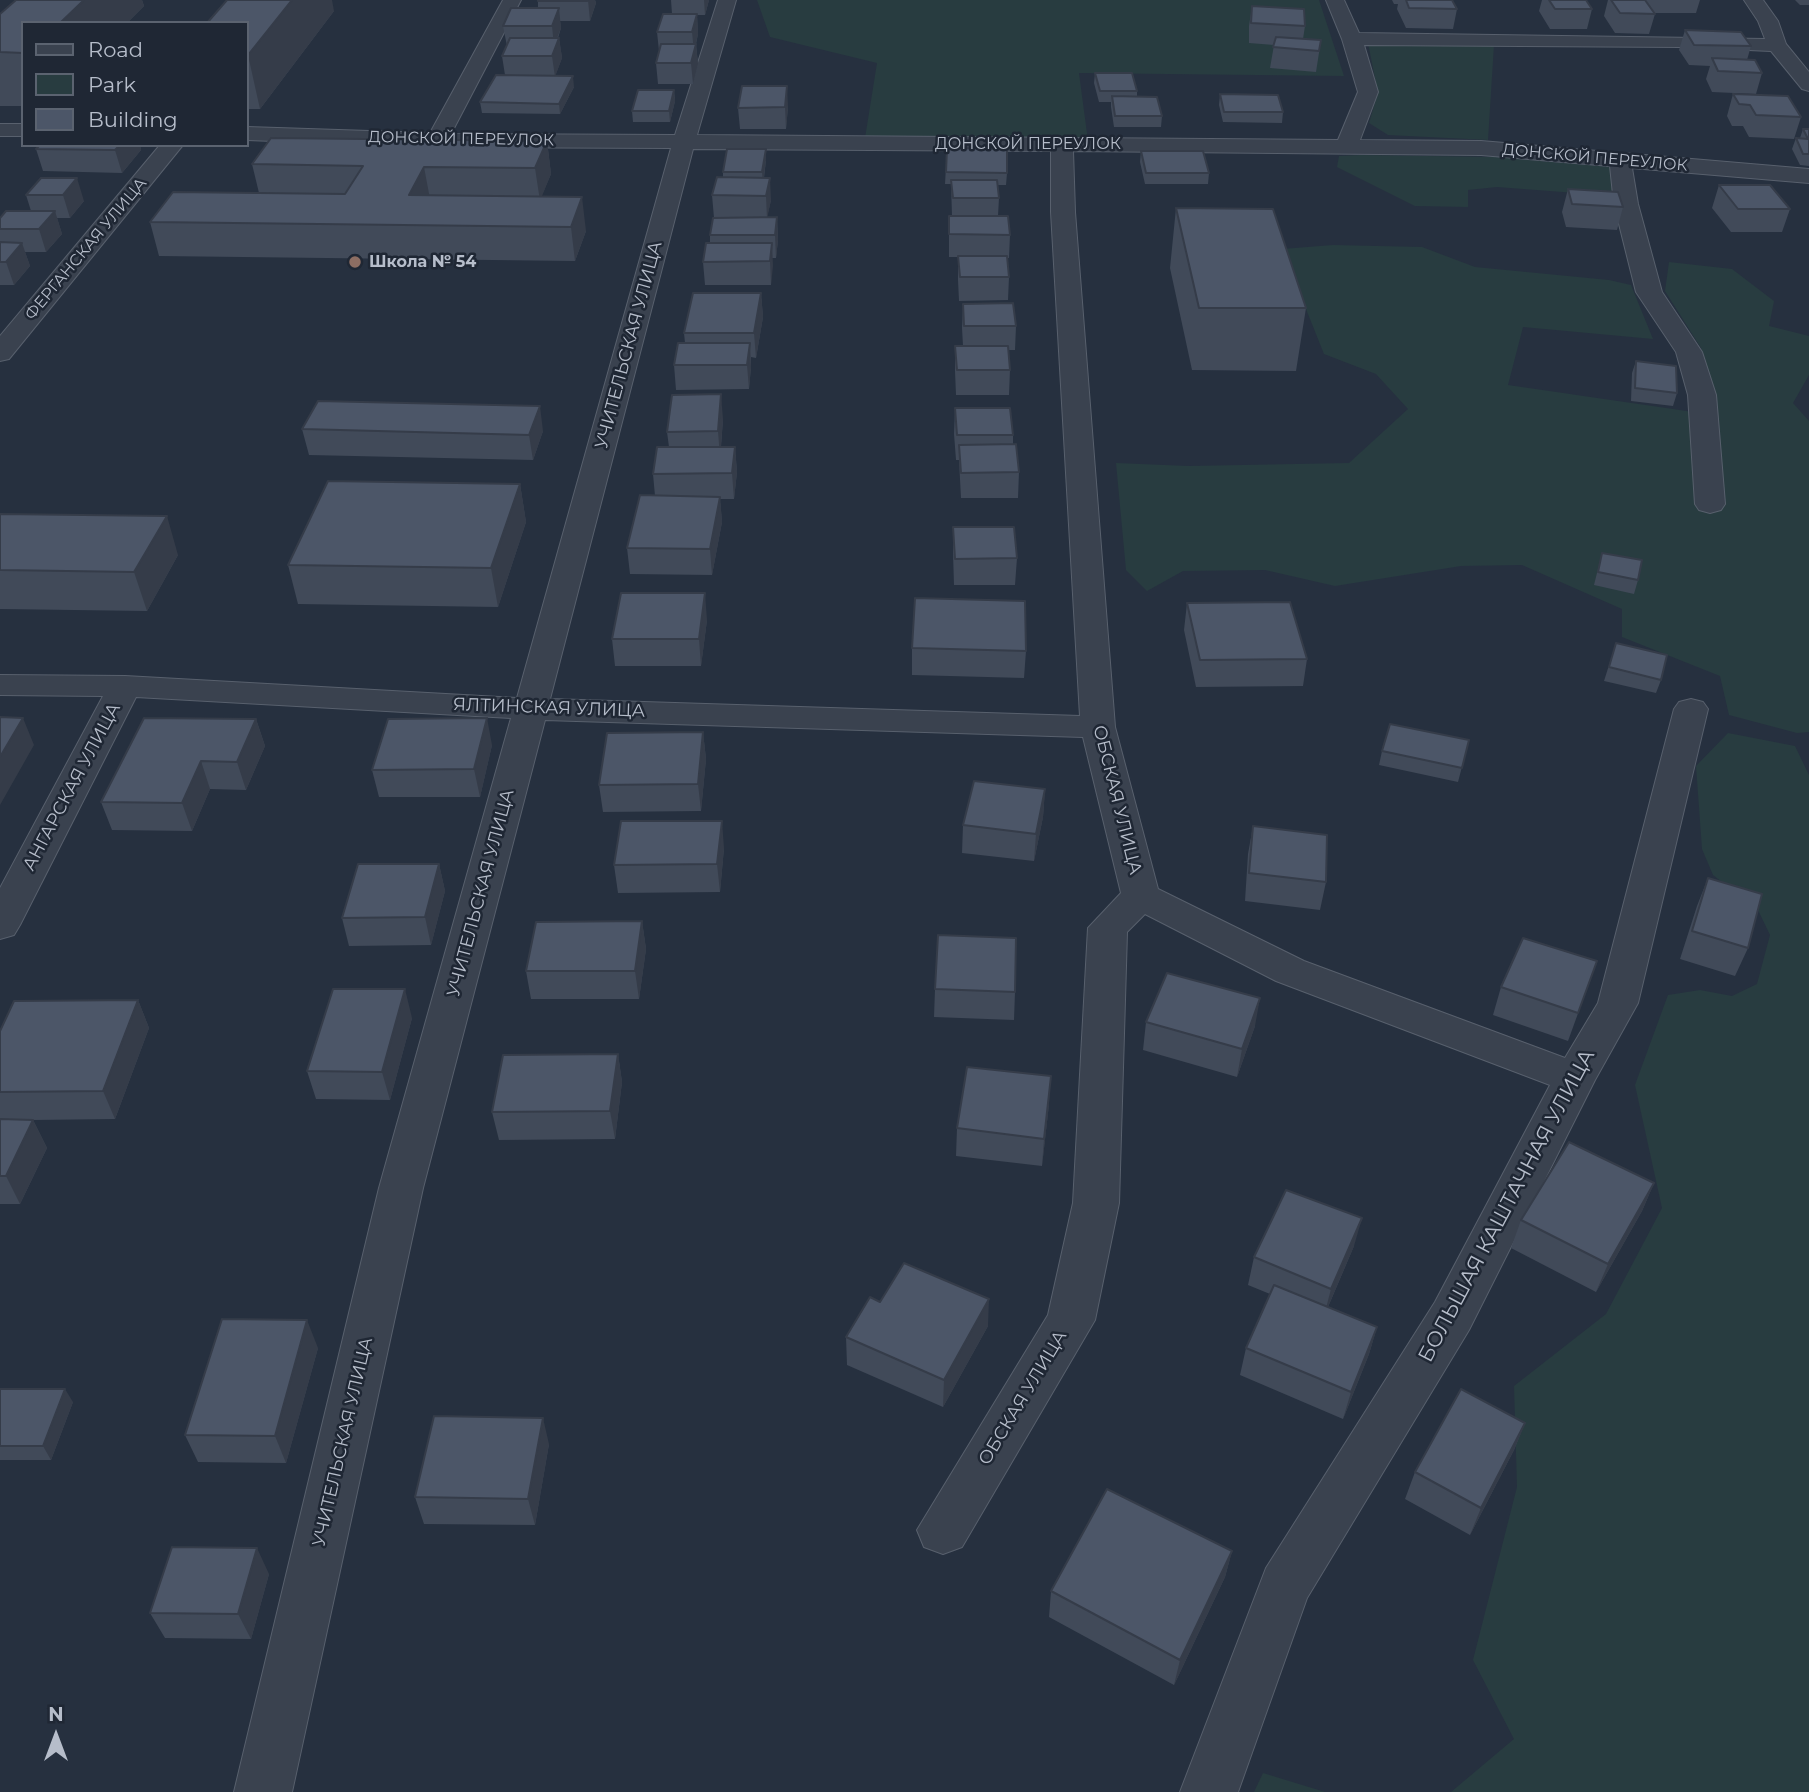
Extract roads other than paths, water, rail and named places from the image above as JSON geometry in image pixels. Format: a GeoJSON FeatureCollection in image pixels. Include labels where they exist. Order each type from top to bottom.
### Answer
{"type":"FeatureCollection","features":[{"type":"Feature","properties":{"kind":"street"},"geometry":{"type":"LineString","coordinates":[[437,140],[512,0]]}},
{"type":"Feature","properties":{"kind":"street","name":"УЧИТЕЛЬСКАЯ УЛИЦА"},"geometry":{"type":"LineString","coordinates":[[263,1792],[401,1188],[684,142],[727,0]]}},
{"type":"Feature","properties":{"kind":"street"},"geometry":{"type":"LineString","coordinates":[[1335,0],[1352,39],[1368,92],[1348,146]]}},
{"type":"Feature","properties":{"kind":"street"},"geometry":{"type":"LineString","coordinates":[[1753,0],[1768,21],[1777,45],[1809,85]]}},
{"type":"Feature","properties":{"kind":"street"},"geometry":{"type":"LineString","coordinates":[[1352,39],[1681,41],[1777,45]]}},
{"type":"Feature","properties":{"kind":"street"},"geometry":{"type":"LineString","coordinates":[[0,130],[21,130]]}},
{"type":"Feature","properties":{"kind":"street","name":"ДОНСКОЙ ПЕРЕУЛОК"},"geometry":{"type":"LineString","coordinates":[[248,134],[437,140],[1481,148],[1809,176]]}},
{"type":"Feature","properties":{"kind":"street","name":"ОБСКАЯ УЛИЦА"},"geometry":{"type":"LineString","coordinates":[[943,1530],[1070,1320],[1096,1203],[1108,928],[1141,895],[1098,727],[1063,212],[1062,145]]}},
{"type":"Feature","properties":{"kind":"street","name":"ФЕРГАНСКАЯ УЛИЦА"},"geometry":{"type":"LineString","coordinates":[[0,353],[170,147]]}},
{"type":"Feature","properties":{"kind":"street"},"geometry":{"type":"LineString","coordinates":[[1620,160],[1626,204],[1648,292],[1689,352],[1702,395],[1710,504]]}},
{"type":"Feature","properties":{"kind":"street","name":"ЯЛТИНСКАЯ УЛИЦА"},"geometry":{"type":"LineString","coordinates":[[0,685],[125,687],[531,709],[1098,727]]}},
{"type":"Feature","properties":{"kind":"street","name":"АНГАРСКАЯ УЛИЦА"},"geometry":{"type":"LineString","coordinates":[[0,925],[125,687]]}},
{"type":"Feature","properties":{"kind":"street","name":"БОЛЬШАЯ КАШТАЧНАЯ УЛИЦА"},"geometry":{"type":"LineString","coordinates":[[1209,1792],[1285,1586],[1452,1316],[1575,1077],[1618,1003],[1690,709]]}},
{"type":"Feature","properties":{"kind":"street"},"geometry":{"type":"LineString","coordinates":[[1141,895],[1290,971],[1575,1077]]}},
{"type":"Feature","properties":{"kind":"place","name":"Школа № 54"},"geometry":{"type":"Point","coordinates":[355,262]}}]}
